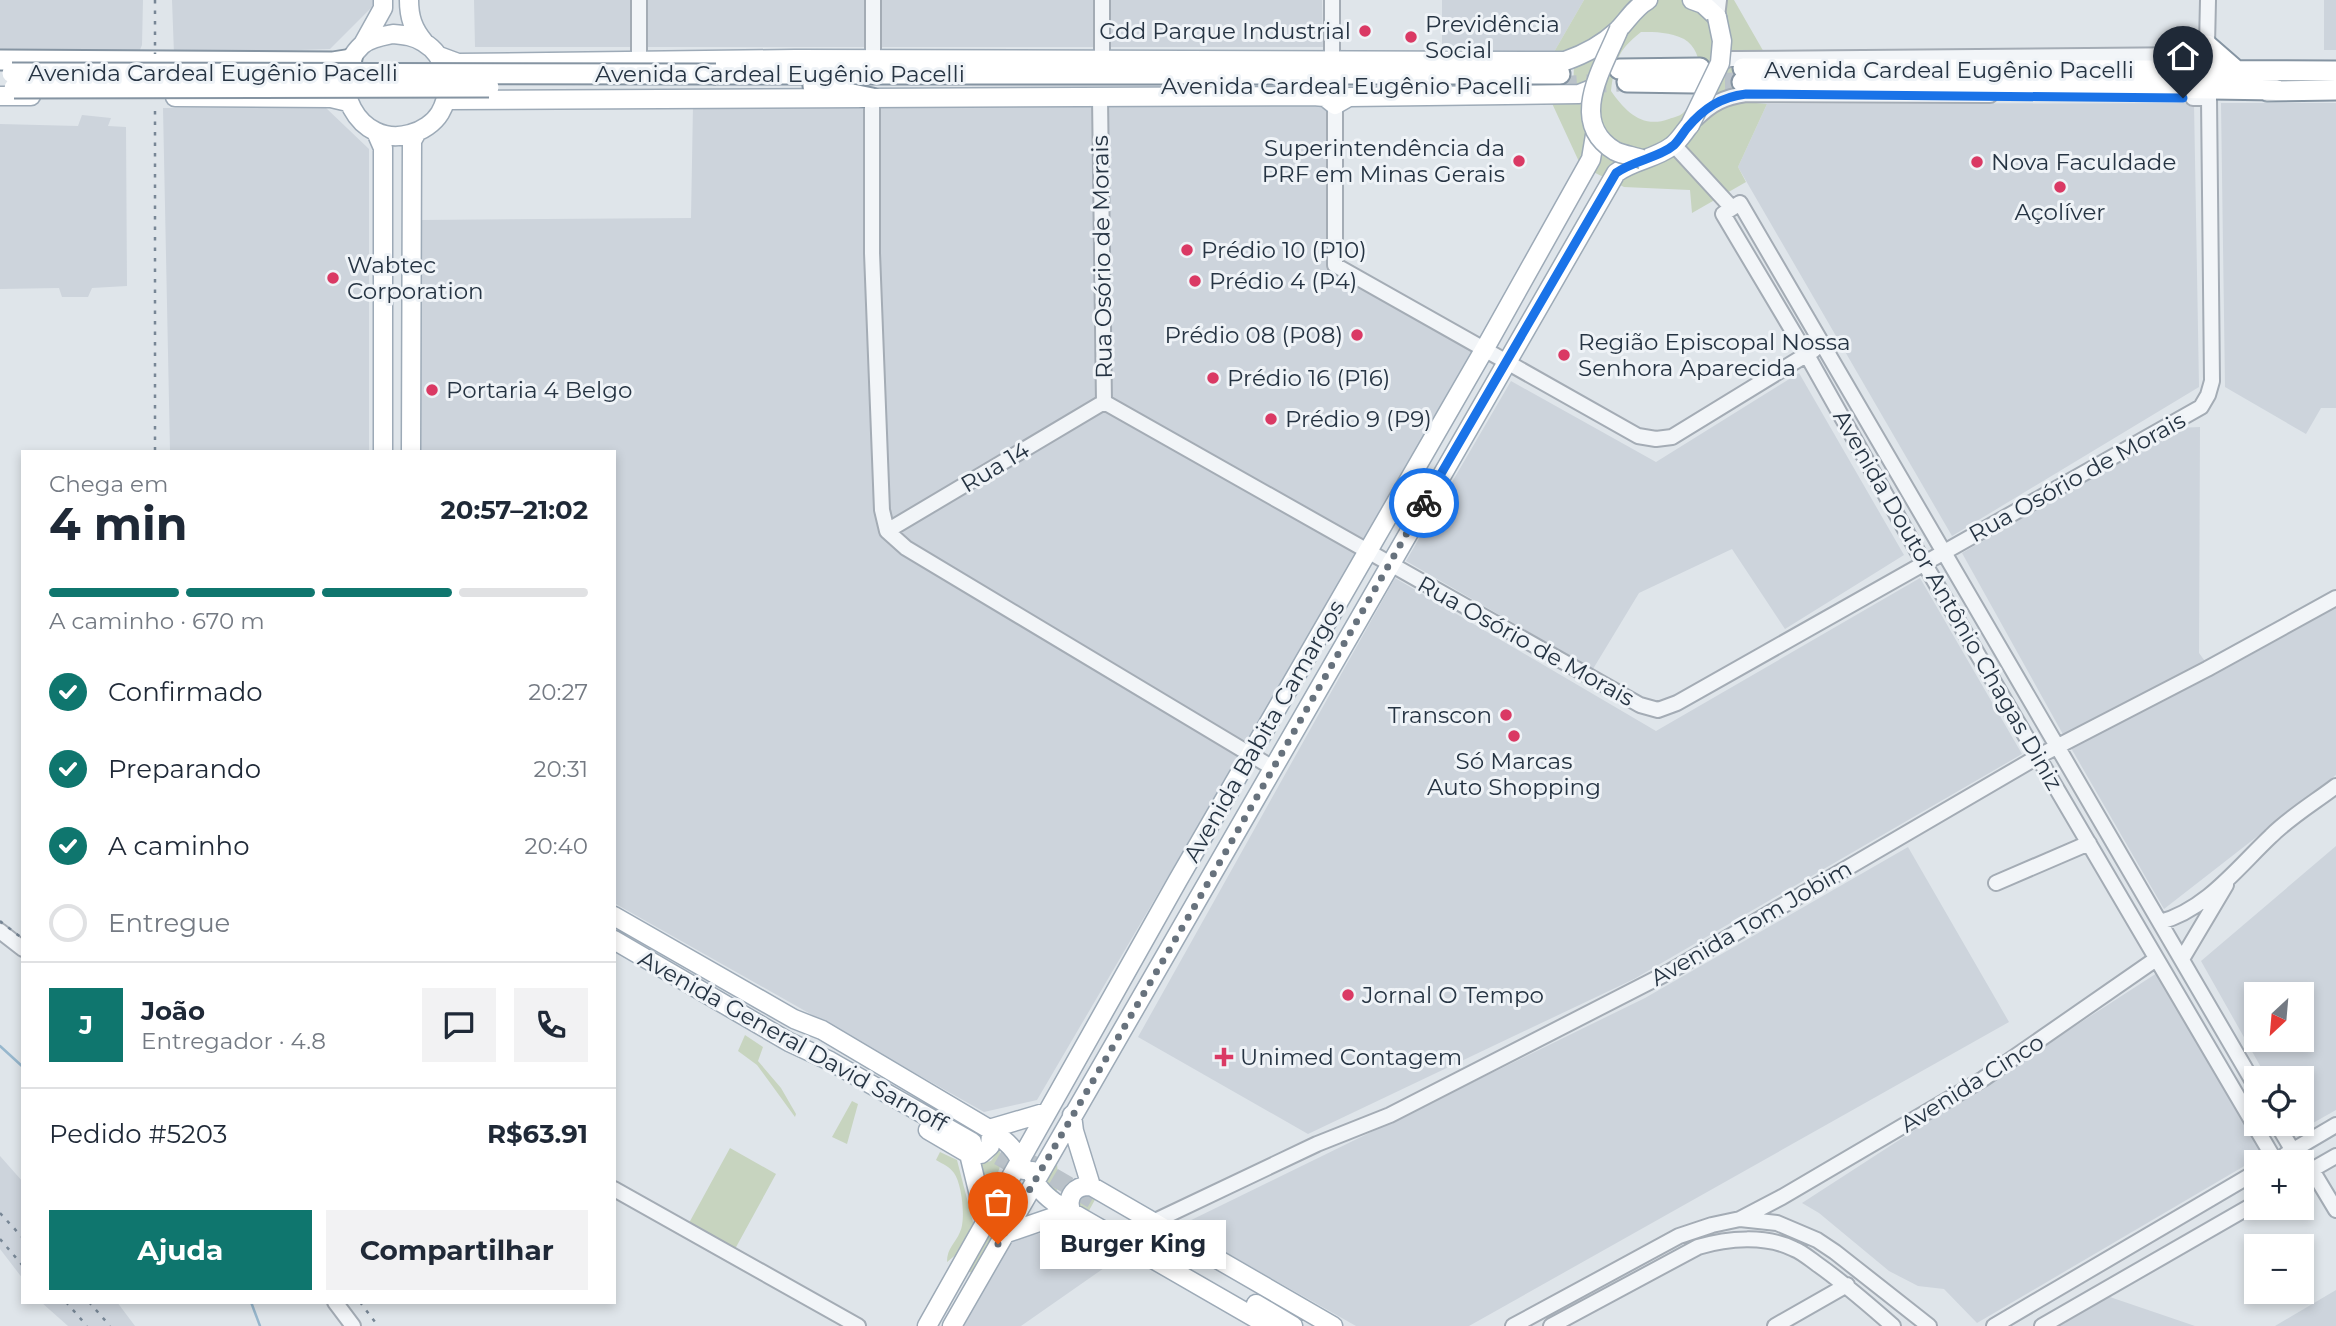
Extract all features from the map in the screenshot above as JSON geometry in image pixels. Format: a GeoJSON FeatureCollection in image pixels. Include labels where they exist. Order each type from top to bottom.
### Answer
{"type":"FeatureCollection","features":[{"type":"Feature","properties":{"kind":"highway"},"geometry":{"type":"LineString","coordinates":[[2207,45],[2238,72]]}},
{"type":"Feature","properties":{"kind":"highway"},"geometry":{"type":"LineString","coordinates":[[4,80],[332,62],[358,52]]}},
{"type":"Feature","properties":{"kind":"highway"},"geometry":{"type":"LineString","coordinates":[[795,59],[804,63],[901,70],[912,74]]}},
{"type":"Feature","properties":{"kind":"highway","name":"Avenida Cardeal Eugênio Pacelli"},"geometry":{"type":"LineString","coordinates":[[2277,90],[1742,75],[2336,71]]}},
{"type":"Feature","properties":{"kind":"highway","name":"Avenida Cardeal Eugênio Pacelli"},"geometry":{"type":"LineString","coordinates":[[4,80],[717,80],[912,74],[1559,80],[813,86],[717,80]]}},
{"type":"Feature","properties":{"kind":"highway"},"geometry":{"type":"LineString","coordinates":[[1619,76],[1698,75]]}},
{"type":"Feature","properties":{"kind":"highway"},"geometry":{"type":"LineString","coordinates":[[813,86],[872,97]]}},
{"type":"Feature","properties":{"kind":"highway"},"geometry":{"type":"LineString","coordinates":[[2209,98],[2277,90],[2336,90]]}},
{"type":"Feature","properties":{"kind":"main road"},"geometry":{"type":"LineString","coordinates":[[383,0],[383,8],[346,73],[345,87],[348,102],[364,125],[376,132],[397,136],[417,132],[430,124],[440,113],[446,100],[448,85],[439,57],[414,30],[409,13],[409,0]]}},
{"type":"Feature","properties":{"kind":"main road"},"geometry":{"type":"LineString","coordinates":[[1642,159],[1617,152],[1595,135],[1590,114],[1591,95],[1619,29],[1639,5],[1648,0]]}},
{"type":"Feature","properties":{"kind":"main road"},"geometry":{"type":"LineString","coordinates":[[1674,145],[1690,125],[1720,63],[1722,41],[1718,9],[1692,0]]}},
{"type":"Feature","properties":{"kind":"main road","name":"Avenida Cardeal Eugênio Pacelli"},"geometry":{"type":"LineString","coordinates":[[439,57],[458,63],[795,59],[1565,61],[1597,47],[1619,29]]}},
{"type":"Feature","properties":{"kind":"main road"},"geometry":{"type":"LineString","coordinates":[[358,52],[393,34],[424,42]]}},
{"type":"Feature","properties":{"kind":"main road","name":"Avenida Cardeal Eugênio Pacelli"},"geometry":{"type":"LineString","coordinates":[[4,80],[331,98],[348,102]]}},
{"type":"Feature","properties":{"kind":"main road","name":"Avenida Cardeal Eugênio Pacelli"},"geometry":{"type":"LineString","coordinates":[[446,100],[1312,96],[1325,97],[1335,105],[1349,97],[1579,94],[1594,88]]}},
{"type":"Feature","properties":{"kind":"main road"},"geometry":{"type":"LineString","coordinates":[[376,132],[383,148],[383,450]]}},
{"type":"Feature","properties":{"kind":"main road"},"geometry":{"type":"LineString","coordinates":[[411,450],[412,141],[417,132]]}},
{"type":"Feature","properties":{"kind":"main road","name":"Avenida Babita Camargos"},"geometry":{"type":"LineString","coordinates":[[927,1326],[1251,754],[1484,350],[1591,159],[1595,135]]}},
{"type":"Feature","properties":{"kind":"main road","name":"Avenida Babita Camargos"},"geometry":{"type":"LineString","coordinates":[[952,1326],[1616,173],[1674,145]]}},
{"type":"Feature","properties":{"kind":"main road"},"geometry":{"type":"LineString","coordinates":[[384,344],[412,341]]}},
{"type":"Feature","properties":{"kind":"main road"},"geometry":{"type":"LineString","coordinates":[[384,367],[411,367]]}},
{"type":"Feature","properties":{"kind":"main road","name":"Avenida General David Sarnoff"},"geometry":{"type":"LineString","coordinates":[[616,917],[794,1019],[822,1030],[976,1138]]}},
{"type":"Feature","properties":{"kind":"main road","name":"Avenida General David Sarnoff"},"geometry":{"type":"LineString","coordinates":[[616,941],[789,1042],[821,1066],[976,1138]]}},
{"type":"Feature","properties":{"kind":"main road"},"geometry":{"type":"LineString","coordinates":[[976,1138],[1047,1112]]}},
{"type":"Feature","properties":{"kind":"main road"},"geometry":{"type":"LineString","coordinates":[[1072,1115],[1086,1201],[1269,1326]]}},
{"type":"Feature","properties":{"kind":"main road"},"geometry":{"type":"LineString","coordinates":[[976,1138],[1010,1145],[1025,1153],[1031,1188],[1044,1194],[1086,1201],[1153,1222],[1333,1326]]}},
{"type":"Feature","properties":{"kind":"main road"},"geometry":{"type":"LineString","coordinates":[[976,1138],[986,1224]]}},
{"type":"Feature","properties":{"kind":"main road"},"geometry":{"type":"LineString","coordinates":[[1004,1234],[1086,1201]]}},
{"type":"Feature","properties":{"kind":"main road"},"geometry":{"type":"LineString","coordinates":[[1086,1201],[1293,1326]]}},
{"type":"Feature","properties":{"kind":"main road"},"geometry":{"type":"LineString","coordinates":[[1086,1201],[1313,1326]]}},
{"type":"Feature","properties":{"kind":"street"},"geometry":{"type":"LineString","coordinates":[[639,0],[639,61]]}},
{"type":"Feature","properties":{"kind":"street"},"geometry":{"type":"LineString","coordinates":[[873,0],[873,59]]}},
{"type":"Feature","properties":{"kind":"street"},"geometry":{"type":"LineString","coordinates":[[1102,0],[1102,60]]}},
{"type":"Feature","properties":{"kind":"street"},"geometry":{"type":"LineString","coordinates":[[1332,0],[1332,60]]}},
{"type":"Feature","properties":{"kind":"street"},"geometry":{"type":"LineString","coordinates":[[2207,45],[2208,0]]}},
{"type":"Feature","properties":{"kind":"street","name":"Avenida Cardeal Eugênio Pacelli"},"geometry":{"type":"LineString","coordinates":[[1720,63],[1729,59],[2197,55],[2207,45]]}},
{"type":"Feature","properties":{"kind":"street","name":"Avenida Cardeal Eugênio Pacelli"},"geometry":{"type":"LineString","coordinates":[[1690,125],[1710,105],[1729,96],[1746,94],[2209,98]]}},
{"type":"Feature","properties":{"kind":"street"},"geometry":{"type":"LineString","coordinates":[[872,97],[872,253],[883,510],[887,531],[906,548],[1273,768]]}},
{"type":"Feature","properties":{"kind":"street","name":"Rua Osório de Morais"},"geometry":{"type":"LineString","coordinates":[[1100,98],[1104,402],[1640,705],[1658,710],[1677,703],[2201,407],[2212,381],[2209,98]]}},
{"type":"Feature","properties":{"kind":"street"},"geometry":{"type":"LineString","coordinates":[[1335,105],[1335,265],[1638,436],[1656,439],[1672,437],[1824,345]]}},
{"type":"Feature","properties":{"kind":"street"},"geometry":{"type":"LineString","coordinates":[[1674,145],[1732,208]]}},
{"type":"Feature","properties":{"kind":"street","name":"Avenida Doutor Antônio Chagas Diniz"},"geometry":{"type":"LineString","coordinates":[[2244,1066],[1740,203],[1723,214],[2267,1150]]}},
{"type":"Feature","properties":{"kind":"street","name":"Rua 14"},"geometry":{"type":"LineString","coordinates":[[887,531],[1104,402]]}},
{"type":"Feature","properties":{"kind":"street","name":"Avenida Tom Jobim"},"geometry":{"type":"LineString","coordinates":[[1153,1222],[1317,1144],[1390,1115],[1669,972],[2039,756],[2336,598]]}},
{"type":"Feature","properties":{"kind":"street"},"geometry":{"type":"LineString","coordinates":[[2160,922],[2181,914],[2228,881],[2272,834],[2336,786]]}},
{"type":"Feature","properties":{"kind":"street"},"geometry":{"type":"LineString","coordinates":[[1996,883],[2089,843]]}},
{"type":"Feature","properties":{"kind":"street"},"geometry":{"type":"LineString","coordinates":[[2182,959],[2228,881]]}},
{"type":"Feature","properties":{"kind":"street"},"geometry":{"type":"LineString","coordinates":[[0,931],[21,947]]}},
{"type":"Feature","properties":{"kind":"street","name":"Avenida Cinco"},"geometry":{"type":"LineString","coordinates":[[1740,1219],[1983,1079],[2157,959]]}},
{"type":"Feature","properties":{"kind":"street"},"geometry":{"type":"LineString","coordinates":[[2295,1150],[2336,1125]]}},
{"type":"Feature","properties":{"kind":"street"},"geometry":{"type":"LineString","coordinates":[[2314,1168],[2336,1156]]}},
{"type":"Feature","properties":{"kind":"street"},"geometry":{"type":"LineString","coordinates":[[1994,1326],[2244,1179]]}},
{"type":"Feature","properties":{"kind":"street"},"geometry":{"type":"LineString","coordinates":[[2314,1183],[2336,1210]]}},
{"type":"Feature","properties":{"kind":"street"},"geometry":{"type":"LineString","coordinates":[[616,1190],[855,1323]]}},
{"type":"Feature","properties":{"kind":"street"},"geometry":{"type":"LineString","coordinates":[[1777,1223],[1782,1197]]}},
{"type":"Feature","properties":{"kind":"street"},"geometry":{"type":"LineString","coordinates":[[2042,1326],[2244,1210]]}},
{"type":"Feature","properties":{"kind":"street"},"geometry":{"type":"LineString","coordinates":[[1513,1326],[1679,1236],[1740,1219],[1777,1223],[1817,1240],[1929,1326]]}},
{"type":"Feature","properties":{"kind":"street"},"geometry":{"type":"LineString","coordinates":[[1551,1326],[1698,1247],[1719,1241],[1767,1241],[1794,1248],[1847,1285],[1893,1326]]}},
{"type":"Feature","properties":{"kind":"street"},"geometry":{"type":"LineString","coordinates":[[1775,1326],[1847,1285]]}},
{"type":"Feature","properties":{"kind":"street"},"geometry":{"type":"LineString","coordinates":[[336,1304],[353,1326]]}},
{"type":"Feature","properties":{"kind":"shaded area"},"geometry":{"type":"Polygon","coordinates":[[[0,0],[143,0],[142,45],[139,52],[0,53],[0,0]]]}},
{"type":"Feature","properties":{"kind":"shaded area"},"geometry":{"type":"Polygon","coordinates":[[[172,0],[373,0],[373,6],[330,49],[174,54],[172,0]]]}},
{"type":"Feature","properties":{"kind":"shaded area"},"geometry":{"type":"Polygon","coordinates":[[[474,0],[1322,0],[1323,47],[475,47],[474,0]]]}},
{"type":"Feature","properties":{"kind":"shaded area"},"geometry":{"type":"Polygon","coordinates":[[[1442,0],[1584,0],[1554,52],[1442,51],[1442,0]]]}},
{"type":"Feature","properties":{"kind":"shaded area"},"geometry":{"type":"Polygon","coordinates":[[[2324,0],[2336,0],[2336,50],[2324,50],[2324,0]]]}},
{"type":"Feature","properties":{"kind":"shaded area"},"geometry":{"type":"Polygon","coordinates":[[[2194,103],[2199,387],[1952,536],[1738,167],[1767,104],[2194,103]]]}},
{"type":"Feature","properties":{"kind":"shaded area"},"geometry":{"type":"Polygon","coordinates":[[[2221,103],[2336,103],[2336,408],[2321,408],[2306,434],[2225,387],[2221,103]]]}},
{"type":"Feature","properties":{"kind":"shaded area"},"geometry":{"type":"Polygon","coordinates":[[[1319,104],[1330,110],[1330,268],[1476,351],[1037,1100],[984,1112],[616,904],[616,450],[420,450],[420,220],[691,218],[693,105],[1319,104]]]}},
{"type":"Feature","properties":{"kind":"shaded area"},"geometry":{"type":"Polygon","coordinates":[[[325,107],[369,149],[369,450],[170,450],[163,108],[325,107]]]}},
{"type":"Feature","properties":{"kind":"shaded area"},"geometry":{"type":"Polygon","coordinates":[[[82,115],[111,118],[108,126],[126,127],[127,286],[92,288],[88,297],[62,297],[59,288],[0,289],[0,124],[78,126],[82,115]]]}},
{"type":"Feature","properties":{"kind":"shaded area"},"geometry":{"type":"Polygon","coordinates":[[[1799,373],[1904,555],[1785,629],[1732,549],[1639,593],[1593,669],[1406,561],[1511,381],[1656,462],[1799,373]]]}},
{"type":"Feature","properties":{"kind":"shaded area"},"geometry":{"type":"Polygon","coordinates":[[[2200,427],[2199,653],[2215,675],[2336,607],[2336,775],[2164,909],[1962,553],[2177,428],[2200,427]]]}},
{"type":"Feature","properties":{"kind":"shaded area"},"geometry":{"type":"Polygon","coordinates":[[[1395,578],[1656,731],[1920,578],[2022,754],[1634,979],[1308,1134],[1138,1037],[1395,578]]]}},
{"type":"Feature","properties":{"kind":"shaded area"},"geometry":{"type":"Polygon","coordinates":[[[2336,846],[2336,1110],[2314,1122],[2314,1066],[2260,1066],[2252,1052],[2314,1052],[2314,982],[2244,982],[2244,1037],[2201,961],[2336,846]]]}},
{"type":"Feature","properties":{"kind":"shaded area"},"geometry":{"type":"Polygon","coordinates":[[[1908,847],[2009,1022],[1469,1326],[1356,1326],[1179,1226],[1645,998],[1908,847]]]}},
{"type":"Feature","properties":{"kind":"shaded area"},"geometry":{"type":"Polygon","coordinates":[[[2157,973],[2244,1122],[2244,1136],[2252,1136],[2260,1150],[2244,1150],[2244,1166],[1977,1323],[1944,1289],[1918,1286],[1889,1271],[1819,1213],[1802,1203],[2157,973]]]}},
{"type":"Feature","properties":{"kind":"shaded area"},"geometry":{"type":"Polygon","coordinates":[[[0,1156],[21,1180],[21,1276],[0,1249],[0,1156]]]}},
{"type":"Feature","properties":{"kind":"shaded area"},"geometry":{"type":"Polygon","coordinates":[[[1082,1224],[1127,1252],[1021,1326],[964,1326],[1010,1240],[1082,1224]]]}},
{"type":"Feature","properties":{"kind":"shaded area"},"geometry":{"type":"Polygon","coordinates":[[[2336,1290],[2336,1326],[2275,1326],[2314,1304],[2336,1290]]]}},
{"type":"Feature","properties":{"kind":"shaded area"},"geometry":{"type":"Polygon","coordinates":[[[2104,1295],[2195,1326],[2056,1326],[2104,1295]]]}},
{"type":"Feature","properties":{"kind":"shaded area"},"geometry":{"type":"Polygon","coordinates":[[[43,1304],[118,1304],[135,1326],[68,1326],[43,1304]]]}},
{"type":"Feature","properties":{"kind":"green space"},"geometry":{"type":"Polygon","coordinates":[[[1584,0],[1734,0],[1765,54],[1735,63],[1734,101],[1767,104],[1738,167],[1746,182],[1692,213],[1690,190],[1624,187],[1581,166],[1550,99],[1573,97],[1574,63],[1554,52],[1584,0]],[[1641,32],[1618,57],[1611,91],[1628,111],[1642,120],[1651,122],[1669,119],[1681,114],[1695,96],[1700,75],[1697,54],[1684,39],[1668,34],[1641,32]]]}},
{"type":"Feature","properties":{"kind":"green space"},"geometry":{"type":"Polygon","coordinates":[[[745,1035],[763,1047],[758,1061],[781,1088],[796,1114],[795,1117],[757,1065],[738,1051],[745,1035]]]}},
{"type":"Feature","properties":{"kind":"green space"},"geometry":{"type":"Polygon","coordinates":[[[852,1101],[858,1104],[847,1144],[832,1137],[852,1101]]]}},
{"type":"Feature","properties":{"kind":"green space"},"geometry":{"type":"Polygon","coordinates":[[[730,1148],[776,1174],[735,1249],[689,1223],[730,1148]]]}},
{"type":"Feature","properties":{"kind":"green space"},"geometry":{"type":"Polygon","coordinates":[[[999,1149],[1001,1160],[998,1172],[984,1191],[976,1165],[991,1161],[999,1149]]]}},
{"type":"Feature","properties":{"kind":"green space"},"geometry":{"type":"Polygon","coordinates":[[[940,1152],[957,1160],[974,1226],[958,1253],[947,1262],[962,1226],[963,1211],[957,1178],[950,1169],[936,1160],[940,1152]]]}},
{"type":"Feature","properties":{"kind":"green space"},"geometry":{"type":"Polygon","coordinates":[[[1057,1164],[1059,1186],[1054,1196],[1047,1187],[1047,1181],[1057,1164]]]}},
{"type":"Feature","properties":{"kind":"green space"},"geometry":{"type":"Polygon","coordinates":[[[1089,1193],[1097,1196],[1086,1216],[1078,1210],[1078,1199],[1089,1193]]]}},
{"type":"Feature","properties":{"kind":"green space"},"geometry":{"type":"Polygon","coordinates":[[[1012,1195],[1019,1199],[975,1273],[969,1272],[1012,1195]]]}},
{"type":"Feature","properties":{"kind":"waterway"},"geometry":{"type":"LineString","coordinates":[[0,1046],[21,1065]]}},
{"type":"Feature","properties":{"kind":"waterway"},"geometry":{"type":"LineString","coordinates":[[252,1304],[260,1326]]}},
{"type":"Feature","properties":{"kind":"tunnel"},"geometry":{"type":"LineString","coordinates":[[1558,86],[1619,82]]}},
{"type":"Feature","properties":{"kind":"tunnel"},"geometry":{"type":"LineString","coordinates":[[1696,83],[1742,82]]}},
{"type":"Feature","properties":{"kind":"tunnel"},"geometry":{"type":"LineString","coordinates":[[975,1143],[1030,1174]]}},
{"type":"Feature","properties":{"kind":"tunnel"},"geometry":{"type":"LineString","coordinates":[[1030,1163],[1093,1200]]}},
{"type":"Feature","properties":{"kind":"railway"},"geometry":{"type":"LineString","coordinates":[[155,0],[155,54]]}},
{"type":"Feature","properties":{"kind":"railway"},"geometry":{"type":"LineString","coordinates":[[155,111],[155,450]]}},
{"type":"Feature","properties":{"kind":"railway"},"geometry":{"type":"LineString","coordinates":[[0,921],[21,937]]}},
{"type":"Feature","properties":{"kind":"railway"},"geometry":{"type":"LineString","coordinates":[[0,1213],[21,1236]]}},
{"type":"Feature","properties":{"kind":"railway"},"geometry":{"type":"LineString","coordinates":[[0,1239],[21,1264]]}},
{"type":"Feature","properties":{"kind":"railway"},"geometry":{"type":"LineString","coordinates":[[68,1304],[87,1326]]}},
{"type":"Feature","properties":{"kind":"railway"},"geometry":{"type":"LineString","coordinates":[[91,1304],[110,1326]]}},
{"type":"Feature","properties":{"kind":"railway"},"geometry":{"type":"LineString","coordinates":[[362,1304],[378,1326]]}},
{"type":"Feature","properties":{"kind":"way so far"},"geometry":{"type":"LineString","coordinates":[[998,1244],[1200,897],[1424,503]]}},
{"type":"Feature","properties":{"kind":"place","name":"Cdd Parque Industrial"},"geometry":{"type":"Point","coordinates":[1365,31]}},
{"type":"Feature","properties":{"kind":"place","name":"Previdência Social"},"geometry":{"type":"Point","coordinates":[1411,37]}},
{"type":"Feature","properties":{"kind":"place","name":"Superintendência da PRF em Minas Gerais"},"geometry":{"type":"Point","coordinates":[1519,161]}},
{"type":"Feature","properties":{"kind":"place","name":"Nova Faculdade"},"geometry":{"type":"Point","coordinates":[1977,162]}},
{"type":"Feature","properties":{"kind":"place","name":"Açolíver"},"geometry":{"type":"Point","coordinates":[2060,187]}},
{"type":"Feature","properties":{"kind":"place","name":"Prédio 10 (P10)"},"geometry":{"type":"Point","coordinates":[1187,250]}},
{"type":"Feature","properties":{"kind":"place","name":"Wabtec Corporation"},"geometry":{"type":"Point","coordinates":[333,278]}},
{"type":"Feature","properties":{"kind":"place","name":"Prédio 4 (P4)"},"geometry":{"type":"Point","coordinates":[1195,281]}},
{"type":"Feature","properties":{"kind":"place","name":"Prédio 08 (P08)"},"geometry":{"type":"Point","coordinates":[1357,335]}},
{"type":"Feature","properties":{"kind":"place","name":"Região Episcopal Nossa Senhora Aparecida"},"geometry":{"type":"Point","coordinates":[1564,355]}},
{"type":"Feature","properties":{"kind":"place","name":"Prédio 16 (P16)"},"geometry":{"type":"Point","coordinates":[1213,378]}},
{"type":"Feature","properties":{"kind":"place","name":"Portaria 4 Belgo"},"geometry":{"type":"Point","coordinates":[432,390]}},
{"type":"Feature","properties":{"kind":"place","name":"Prédio 9 (P9)"},"geometry":{"type":"Point","coordinates":[1271,419]}},
{"type":"Feature","properties":{"kind":"place","name":"Transcon"},"geometry":{"type":"Point","coordinates":[1506,715]}},
{"type":"Feature","properties":{"kind":"place","name":"Só Marcas Auto Shopping"},"geometry":{"type":"Point","coordinates":[1514,736]}},
{"type":"Feature","properties":{"kind":"place","name":"Jornal O Tempo"},"geometry":{"type":"Point","coordinates":[1348,995]}},
{"type":"Feature","properties":{"kind":"place","name":"Unimed Contagem"},"geometry":{"type":"Point","coordinates":[1224,1057]}},
{"type":"Feature","properties":{"kind":"place","name":"Burger King"},"geometry":{"type":"Point","coordinates":[998,1244]}},
{"type":"Feature","properties":{"kind":"route"},"geometry":{"type":"LineString","coordinates":[[1424,503],[1616,173],[1674,145],[1710,105],[1729,96],[1746,94],[2183,98]]}}]}
